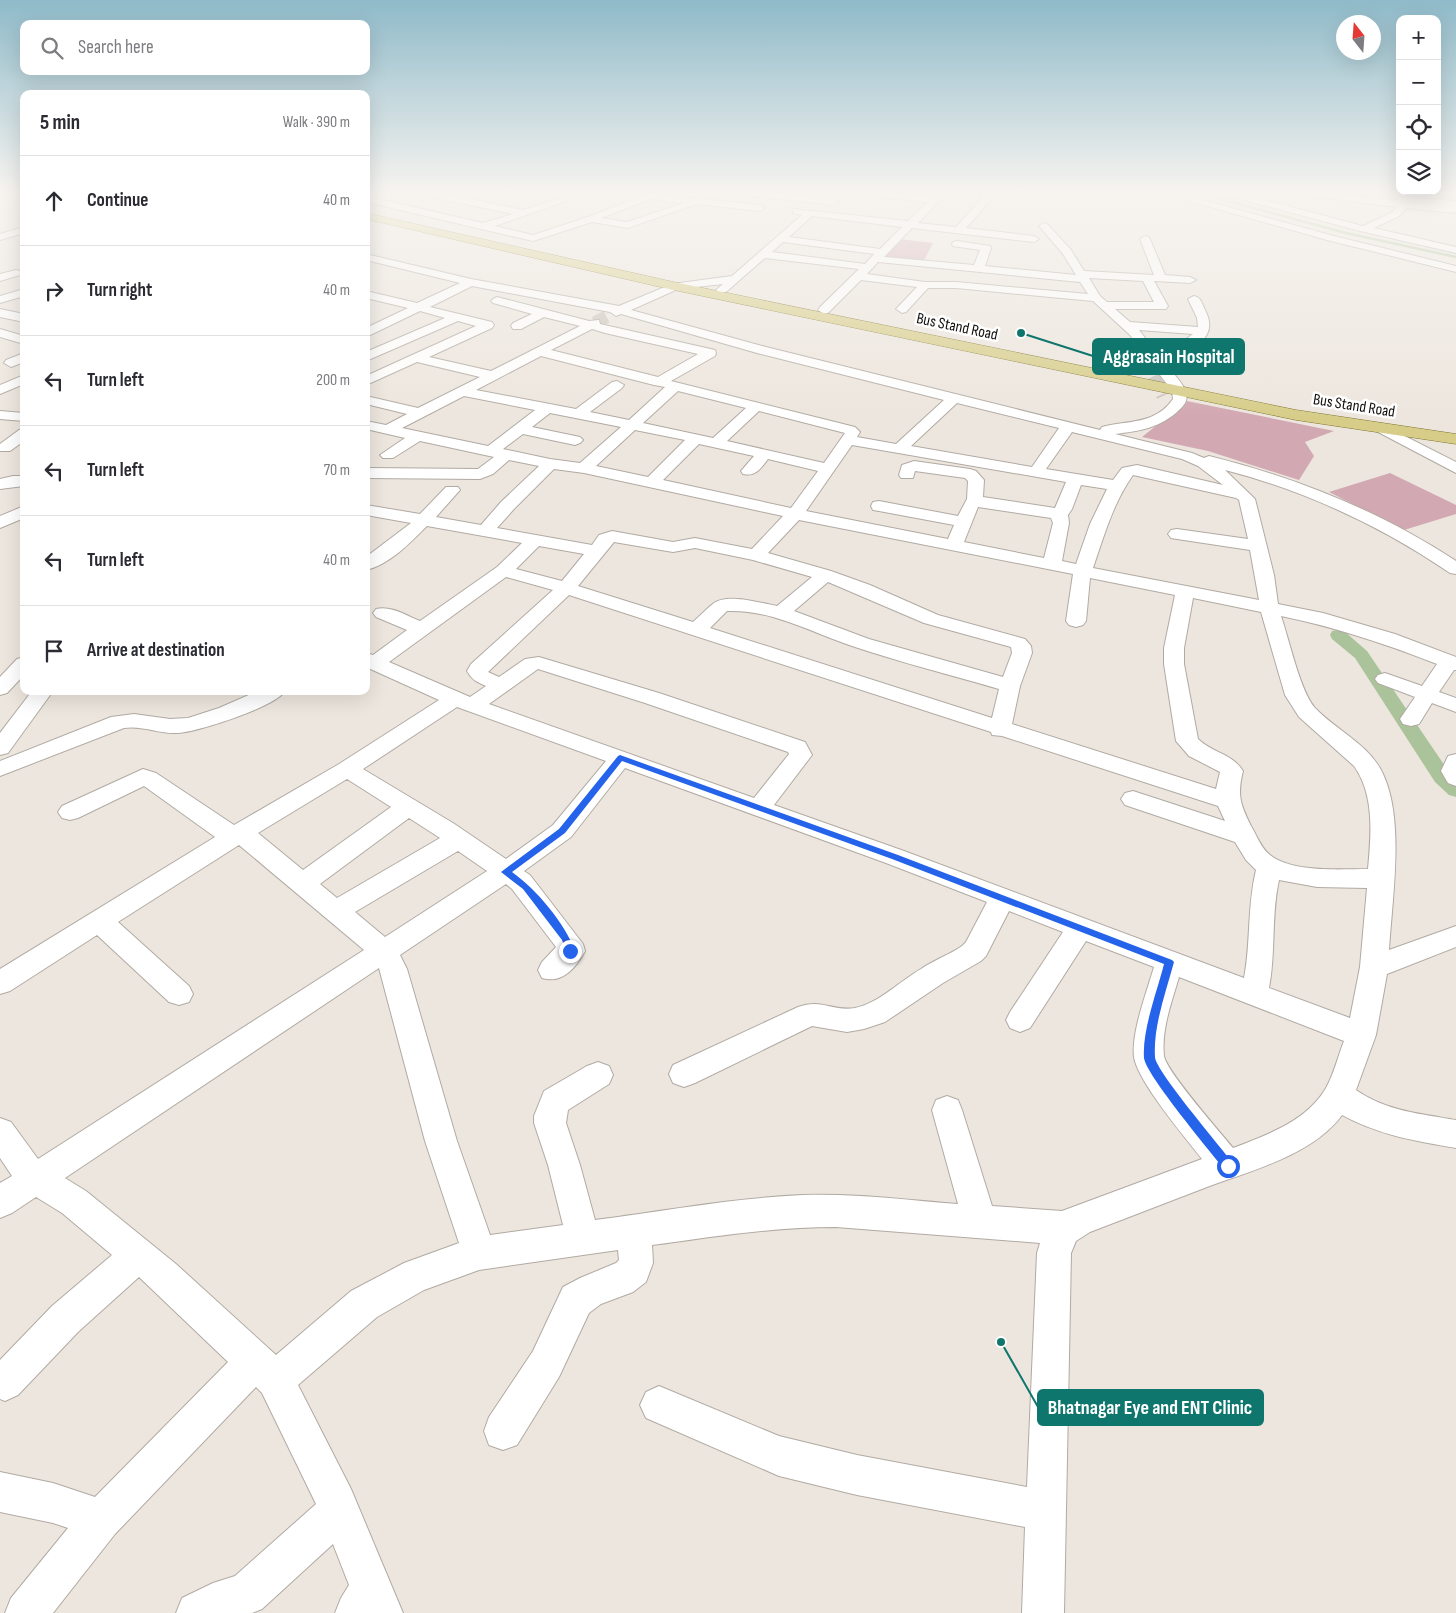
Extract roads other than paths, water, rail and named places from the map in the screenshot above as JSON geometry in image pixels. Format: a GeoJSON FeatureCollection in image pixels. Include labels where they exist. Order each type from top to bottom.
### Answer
{"type":"FeatureCollection","features":[{"type":"Feature","properties":{"kind":"main road","name":"Bus Stand Road"},"geometry":{"type":"LineString","coordinates":[[591,267],[638,278],[722,290],[824,310],[1174,386],[1296,415],[1456,440]]}},
{"type":"Feature","properties":{"kind":"main road","name":"Bus Stand Road"},"geometry":{"type":"LineString","coordinates":[[610,267],[683,285],[1174,386],[1456,432]]}},
{"type":"Feature","properties":{"kind":"main road"},"geometry":{"type":"LineString","coordinates":[[638,278],[650,295],[683,285]]}},
{"type":"Feature","properties":{"kind":"street"},"geometry":{"type":"LineString","coordinates":[[401,267],[471,288],[538,294],[617,311],[950,402]]}},
{"type":"Feature","properties":{"kind":"street"},"geometry":{"type":"LineString","coordinates":[[818,267],[854,276],[925,285],[956,285],[1100,302],[1162,306],[1147,278]]}},
{"type":"Feature","properties":{"kind":"street"},"geometry":{"type":"LineString","coordinates":[[824,310],[854,276],[865,267]]}},
{"type":"Feature","properties":{"kind":"street"},"geometry":{"type":"LineString","coordinates":[[959,267],[1083,277],[1190,280]]}},
{"type":"Feature","properties":{"kind":"street"},"geometry":{"type":"LineString","coordinates":[[1037,471],[1074,430],[1133,427],[1159,421],[1180,399],[1174,386],[1137,337],[1100,302],[1077,267]]}},
{"type":"Feature","properties":{"kind":"street"},"geometry":{"type":"LineString","coordinates":[[1157,267],[1161,278]]}},
{"type":"Feature","properties":{"kind":"street"},"geometry":{"type":"LineString","coordinates":[[722,290],[747,268],[766,271]]}},
{"type":"Feature","properties":{"kind":"street"},"geometry":{"type":"LineString","coordinates":[[0,278],[16,274]]}},
{"type":"Feature","properties":{"kind":"street"},"geometry":{"type":"LineString","coordinates":[[617,311],[650,295],[683,285],[735,278]]}},
{"type":"Feature","properties":{"kind":"street"},"geometry":{"type":"LineString","coordinates":[[426,283],[455,290]]}},
{"type":"Feature","properties":{"kind":"street"},"geometry":{"type":"LineString","coordinates":[[902,309],[925,285]]}},
{"type":"Feature","properties":{"kind":"street"},"geometry":{"type":"LineString","coordinates":[[1,294],[20,286]]}},
{"type":"Feature","properties":{"kind":"street"},"geometry":{"type":"LineString","coordinates":[[370,331],[455,290],[471,288]]}},
{"type":"Feature","properties":{"kind":"street"},"geometry":{"type":"LineString","coordinates":[[1,294],[20,296]]}},
{"type":"Feature","properties":{"kind":"street"},"geometry":{"type":"LineString","coordinates":[[476,321],[538,294]]}},
{"type":"Feature","properties":{"kind":"street"},"geometry":{"type":"LineString","coordinates":[[370,296],[488,325],[370,379]]}},
{"type":"Feature","properties":{"kind":"street"},"geometry":{"type":"LineString","coordinates":[[0,308],[20,297]]}},
{"type":"Feature","properties":{"kind":"street"},"geometry":{"type":"LineString","coordinates":[[488,299],[715,354],[659,382]]}},
{"type":"Feature","properties":{"kind":"street"},"geometry":{"type":"LineString","coordinates":[[1148,352],[1183,348],[1191,344],[1203,330],[1204,320],[1194,299]]}},
{"type":"Feature","properties":{"kind":"street"},"geometry":{"type":"LineString","coordinates":[[383,309],[400,303]]}},
{"type":"Feature","properties":{"kind":"street"},"geometry":{"type":"LineString","coordinates":[[0,313],[20,317]]}},
{"type":"Feature","properties":{"kind":"street"},"geometry":{"type":"LineString","coordinates":[[517,326],[543,313]]}},
{"type":"Feature","properties":{"kind":"street"},"geometry":{"type":"LineString","coordinates":[[370,355],[457,317]]}},
{"type":"Feature","properties":{"kind":"street"},"geometry":{"type":"LineString","coordinates":[[389,429],[592,324]]}},
{"type":"Feature","properties":{"kind":"street"},"geometry":{"type":"LineString","coordinates":[[1126,325],[1203,330]]}},
{"type":"Feature","properties":{"kind":"street"},"geometry":{"type":"LineString","coordinates":[[0,341],[12,337]]}},
{"type":"Feature","properties":{"kind":"street"},"geometry":{"type":"LineString","coordinates":[[1137,337],[1135,344],[1154,376]]}},
{"type":"Feature","properties":{"kind":"street"},"geometry":{"type":"LineString","coordinates":[[538,351],[850,430],[853,435],[795,514],[756,555]]}},
{"type":"Feature","properties":{"kind":"street"},"geometry":{"type":"LineString","coordinates":[[415,358],[491,375]]}},
{"type":"Feature","properties":{"kind":"street"},"geometry":{"type":"LineString","coordinates":[[11,363],[20,359]]}},
{"type":"Feature","properties":{"kind":"street"},"geometry":{"type":"LineString","coordinates":[[370,363],[394,368]]}},
{"type":"Feature","properties":{"kind":"street"},"geometry":{"type":"LineString","coordinates":[[767,366],[950,402],[1187,456],[1257,474],[1317,496],[1407,538],[1456,568]]}},
{"type":"Feature","properties":{"kind":"street"},"geometry":{"type":"LineString","coordinates":[[0,390],[20,381]]}},
{"type":"Feature","properties":{"kind":"street"},"geometry":{"type":"LineString","coordinates":[[579,414],[617,385]]}},
{"type":"Feature","properties":{"kind":"street"},"geometry":{"type":"LineString","coordinates":[[584,468],[675,386]]}},
{"type":"Feature","properties":{"kind":"street"},"geometry":{"type":"LineString","coordinates":[[462,391],[634,424],[827,468]]}},
{"type":"Feature","properties":{"kind":"street"},"geometry":{"type":"LineString","coordinates":[[1133,427],[1155,411],[1163,400],[1163,396]]}},
{"type":"Feature","properties":{"kind":"street"},"geometry":{"type":"LineString","coordinates":[[370,401],[419,413]]}},
{"type":"Feature","properties":{"kind":"street"},"geometry":{"type":"LineString","coordinates":[[898,449],[950,402]]}},
{"type":"Feature","properties":{"kind":"street"},"geometry":{"type":"LineString","coordinates":[[716,443],[756,406]]}},
{"type":"Feature","properties":{"kind":"street"},"geometry":{"type":"LineString","coordinates":[[370,473],[480,474],[487,471],[498,452],[520,429],[548,408]]}},
{"type":"Feature","properties":{"kind":"street"},"geometry":{"type":"LineString","coordinates":[[0,416],[20,417]]}},
{"type":"Feature","properties":{"kind":"street"},"geometry":{"type":"LineString","coordinates":[[370,426],[550,464],[584,468],[795,514],[1269,607],[1350,626],[1453,662],[1412,719]]}},
{"type":"Feature","properties":{"kind":"street"},"geometry":{"type":"LineString","coordinates":[[520,429],[575,440]]}},
{"type":"Feature","properties":{"kind":"street"},"geometry":{"type":"LineString","coordinates":[[1383,429],[1456,468]]}},
{"type":"Feature","properties":{"kind":"street"},"geometry":{"type":"LineString","coordinates":[[1074,430],[1140,454],[1222,475]]}},
{"type":"Feature","properties":{"kind":"street"},"geometry":{"type":"LineString","coordinates":[[388,455],[419,435]]}},
{"type":"Feature","properties":{"kind":"street"},"geometry":{"type":"LineString","coordinates":[[5,448],[20,436]]}},
{"type":"Feature","properties":{"kind":"street"},"geometry":{"type":"LineString","coordinates":[[651,483],[696,438]]}},
{"type":"Feature","properties":{"kind":"street"},"geometry":{"type":"LineString","coordinates":[[848,440],[1117,486]]}},
{"type":"Feature","properties":{"kind":"street"},"geometry":{"type":"LineString","coordinates":[[749,471],[765,454]]}},
{"type":"Feature","properties":{"kind":"street"},"geometry":{"type":"LineString","coordinates":[[1076,621],[1079,583],[1099,524],[1117,486],[1140,454]]}},
{"type":"Feature","properties":{"kind":"street"},"geometry":{"type":"LineString","coordinates":[[26,1613],[101,1520],[265,1370],[364,1304],[390,1288],[416,1276],[479,1253],[737,1217],[802,1211],[836,1211],[1064,1228],[1079,1220],[1228,1166],[1261,1152],[1301,1133],[1324,1115],[1340,1094],[1361,1035],[1374,967],[1384,835],[1379,796],[1371,772],[1362,761],[1307,712],[1296,694],[1269,607],[1250,504],[1245,495],[1222,475],[1187,456]]}},
{"type":"Feature","properties":{"kind":"street"},"geometry":{"type":"LineString","coordinates":[[485,532],[507,506],[550,464]]}},
{"type":"Feature","properties":{"kind":"street"},"geometry":{"type":"LineString","coordinates":[[907,475],[908,468],[914,466],[970,474],[976,480],[975,501]]}},
{"type":"Feature","properties":{"kind":"street"},"geometry":{"type":"LineString","coordinates":[[0,467],[20,470]]}},
{"type":"Feature","properties":{"kind":"street"},"geometry":{"type":"LineString","coordinates":[[1128,471],[1137,470],[1245,495]]}},
{"type":"Feature","properties":{"kind":"street"},"geometry":{"type":"LineString","coordinates":[[1059,514],[1064,509],[1076,478]]}},
{"type":"Feature","properties":{"kind":"street"},"geometry":{"type":"LineString","coordinates":[[370,562],[424,522],[452,490]]}},
{"type":"Feature","properties":{"kind":"street"},"geometry":{"type":"LineString","coordinates":[[954,546],[970,505],[975,501],[1059,514]]}},
{"type":"Feature","properties":{"kind":"street"},"geometry":{"type":"LineString","coordinates":[[879,506],[964,522]]}},
{"type":"Feature","properties":{"kind":"street"},"geometry":{"type":"LineString","coordinates":[[370,511],[424,522],[596,551]]}},
{"type":"Feature","properties":{"kind":"street"},"geometry":{"type":"LineString","coordinates":[[0,523],[20,512]]}},
{"type":"Feature","properties":{"kind":"street"},"geometry":{"type":"LineString","coordinates":[[1052,564],[1061,522],[1059,514]]}},
{"type":"Feature","properties":{"kind":"street"},"geometry":{"type":"LineString","coordinates":[[1177,534],[1258,546]]}},
{"type":"Feature","properties":{"kind":"street"},"geometry":{"type":"LineString","coordinates":[[502,685],[480,676],[477,671],[478,668],[566,588],[608,537],[617,536],[673,547],[695,543],[756,555],[825,575],[932,618],[1018,644],[1021,646],[1022,653],[1010,686],[1000,730]]}},
{"type":"Feature","properties":{"kind":"street"},"geometry":{"type":"LineString","coordinates":[[370,661],[422,629],[503,571],[535,540]]}},
{"type":"Feature","properties":{"kind":"street"},"geometry":{"type":"LineString","coordinates":[[503,571],[566,588],[1000,730],[1227,801]]}},
{"type":"Feature","properties":{"kind":"street"},"geometry":{"type":"LineString","coordinates":[[781,613],[825,575]]}},
{"type":"Feature","properties":{"kind":"street"},"geometry":{"type":"LineString","coordinates":[[1185,591],[1174,648],[1174,664],[1187,742],[1192,749],[1223,763],[1232,771],[1227,801],[1244,836],[1255,853],[1269,867],[1296,876],[1380,879]]}},
{"type":"Feature","properties":{"kind":"street"},"geometry":{"type":"LineString","coordinates":[[695,631],[718,608],[726,605],[741,605],[781,613],[862,643],[1010,686]]}},
{"type":"Feature","properties":{"kind":"street"},"geometry":{"type":"LineString","coordinates":[[383,613],[422,629]]}},
{"type":"Feature","properties":{"kind":"street"},"geometry":{"type":"LineString","coordinates":[[370,661],[464,702],[1002,898],[1361,1035]]}},
{"type":"Feature","properties":{"kind":"street"},"geometry":{"type":"LineString","coordinates":[[0,983],[237,835],[347,769],[464,702],[502,685],[532,664],[539,663],[652,698],[797,747],[801,755],[759,808]]}},
{"type":"Feature","properties":{"kind":"street"},"geometry":{"type":"LineString","coordinates":[[0,689],[20,667]]}},
{"type":"Feature","properties":{"kind":"street"},"geometry":{"type":"LineString","coordinates":[[1385,679],[1456,705]]}},
{"type":"Feature","properties":{"kind":"street"},"geometry":{"type":"LineString","coordinates":[[0,748],[40,695]]}},
{"type":"Feature","properties":{"kind":"street"},"geometry":{"type":"LineString","coordinates":[[0,769],[119,722],[141,720],[169,726],[180,726],[221,714],[266,695]]}},
{"type":"Feature","properties":{"kind":"street"},"geometry":{"type":"LineString","coordinates":[[0,1202],[505,872],[562,831],[620,758]]}},
{"type":"Feature","properties":{"kind":"street"},"geometry":{"type":"LineString","coordinates":[[1456,761],[1452,771],[1456,778]]}},
{"type":"Feature","properties":{"kind":"street"},"geometry":{"type":"LineString","coordinates":[[347,769],[458,839],[526,887],[569,944],[570,951],[566,958],[552,970]]}},
{"type":"Feature","properties":{"kind":"street"},"geometry":{"type":"LineString","coordinates":[[70,812],[143,777],[148,778],[237,835],[302,884],[384,951],[393,969],[441,1141],[479,1253]]}},
{"type":"Feature","properties":{"kind":"street"},"geometry":{"type":"LineString","coordinates":[[1133,799],[1244,836]]}},
{"type":"Feature","properties":{"kind":"street"},"geometry":{"type":"LineString","coordinates":[[302,884],[408,807]]}},
{"type":"Feature","properties":{"kind":"street"},"geometry":{"type":"LineString","coordinates":[[335,911],[458,839]]}},
{"type":"Feature","properties":{"kind":"street"},"geometry":{"type":"LineString","coordinates":[[1254,995],[1260,966],[1263,893],[1269,867]]}},
{"type":"Feature","properties":{"kind":"street"},"geometry":{"type":"LineString","coordinates":[[684,1074],[808,1015],[822,1014],[839,1021],[850,1021],[880,1010],[936,973],[971,956],[976,950],[1002,898]]}},
{"type":"Feature","properties":{"kind":"street"},"geometry":{"type":"LineString","coordinates":[[100,922],[179,994]]}},
{"type":"Feature","properties":{"kind":"street"},"geometry":{"type":"LineString","coordinates":[[1020,1020],[1080,928]]}},
{"type":"Feature","properties":{"kind":"street"},"geometry":{"type":"LineString","coordinates":[[1374,967],[1456,936]]}},
{"type":"Feature","properties":{"kind":"street"},"geometry":{"type":"LineString","coordinates":[[1169,962],[1151,1035],[1149,1058],[1163,1082],[1228,1166]]}},
{"type":"Feature","properties":{"kind":"street"},"geometry":{"type":"LineString","coordinates":[[583,1238],[564,1165],[550,1123],[550,1116],[555,1101],[598,1075]]}},
{"type":"Feature","properties":{"kind":"street"},"geometry":{"type":"LineString","coordinates":[[1340,1094],[1354,1107],[1384,1121],[1456,1134]]}},
{"type":"Feature","properties":{"kind":"street"},"geometry":{"type":"LineString","coordinates":[[947,1110],[970,1194],[980,1222]]}},
{"type":"Feature","properties":{"kind":"street"},"geometry":{"type":"LineString","coordinates":[[0,1132],[33,1179],[57,1190],[74,1202],[164,1276],[265,1370],[340,1510],[370,1605]]}},
{"type":"Feature","properties":{"kind":"street"},"geometry":{"type":"LineString","coordinates":[[1044,1613],[1045,1510],[1054,1253],[1064,1228]]}},
{"type":"Feature","properties":{"kind":"street"},"geometry":{"type":"LineString","coordinates":[[503,1431],[546,1364],[576,1300],[593,1288],[626,1278],[634,1272],[636,1263],[633,1232]]}},
{"type":"Feature","properties":{"kind":"street"},"geometry":{"type":"LineString","coordinates":[[5,1382],[65,1319],[138,1255]]}},
{"type":"Feature","properties":{"kind":"street"},"geometry":{"type":"LineString","coordinates":[[659,1405],[779,1456],[857,1475],[1045,1510]]}},
{"type":"Feature","properties":{"kind":"street"},"geometry":{"type":"LineString","coordinates":[[0,1492],[53,1503],[101,1520]]}},
{"type":"Feature","properties":{"kind":"street"},"geometry":{"type":"LineString","coordinates":[[197,1613],[213,1604],[247,1594],[340,1510]]}},
{"type":"Feature","properties":{"kind":"waterway"},"geometry":{"type":"LineString","coordinates":[[1338,635],[1361,655],[1442,777],[1456,790]]}},
{"type":"Feature","properties":{"kind":"tunnel"},"geometry":{"type":"LineString","coordinates":[[595,323],[608,316]]}},
{"type":"Feature","properties":{"kind":"tunnel"},"geometry":{"type":"LineString","coordinates":[[1154,376],[1163,396]]}},
{"type":"Feature","properties":{"kind":"place","name":"Aggrasain Hospital"},"geometry":{"type":"Point","coordinates":[1021,333]}},
{"type":"Feature","properties":{"kind":"place","name":"Bhatnagar Eye and ENT Clinic"},"geometry":{"type":"Point","coordinates":[1001,1342]}}]}
